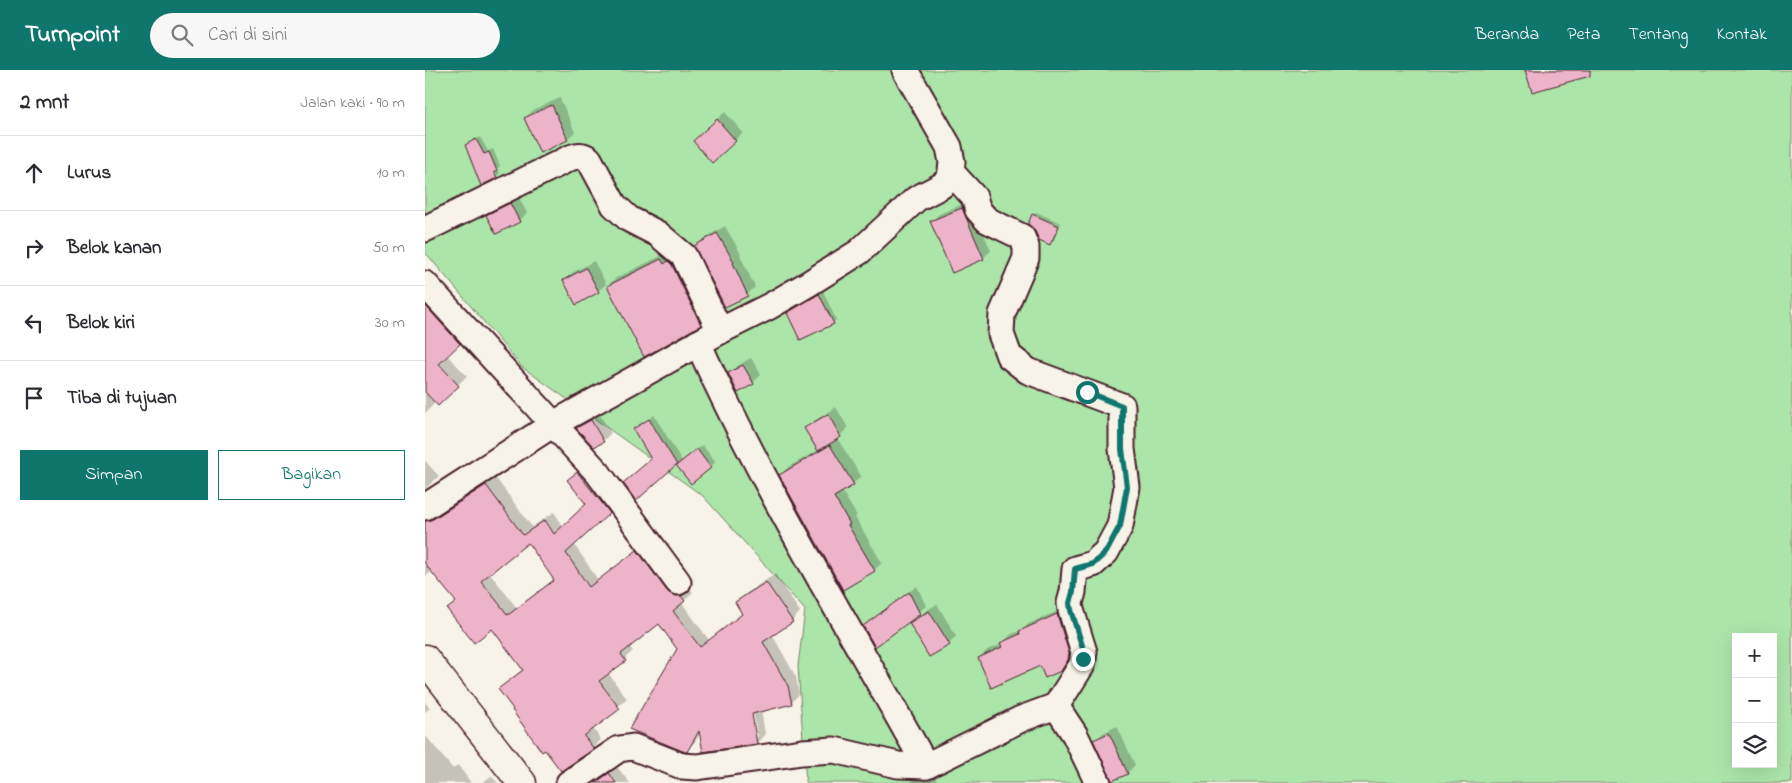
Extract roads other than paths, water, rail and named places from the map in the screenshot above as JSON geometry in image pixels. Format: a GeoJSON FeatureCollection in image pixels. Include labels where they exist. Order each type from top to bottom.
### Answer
{"type":"FeatureCollection","features":[{"type":"Feature","properties":{"kind":"highway"},"geometry":{"type":"LineString","coordinates":[[425,659],[522,783]]}},
{"type":"Feature","properties":{"kind":"street"},"geometry":{"type":"LineString","coordinates":[[425,507],[552,424],[720,330],[770,306],[859,252],[916,199],[950,179],[952,173],[949,148],[905,70]]}},
{"type":"Feature","properties":{"kind":"street"},"geometry":{"type":"LineString","coordinates":[[425,229],[570,158],[584,155],[589,158],[614,205],[629,219],[658,234],[684,256],[720,330]]}},
{"type":"Feature","properties":{"kind":"street"},"geometry":{"type":"LineString","coordinates":[[569,783],[619,749],[633,747],[682,766],[697,767],[802,752],[834,750],[898,765],[926,766],[1021,719],[1056,706],[1082,665],[1084,652],[1070,603],[1075,569],[1093,564],[1106,552],[1120,526],[1127,487],[1122,449],[1122,406],[1028,371],[1009,356],[1001,334],[1002,314],[1026,258],[1026,246],[1022,237],[987,220],[978,210],[974,197],[952,173]]}},
{"type":"Feature","properties":{"kind":"street"},"geometry":{"type":"LineString","coordinates":[[425,284],[598,473],[678,582]]}},
{"type":"Feature","properties":{"kind":"street"},"geometry":{"type":"LineString","coordinates":[[698,343],[724,401],[792,527],[926,766]]}},
{"type":"Feature","properties":{"kind":"street"},"geometry":{"type":"LineString","coordinates":[[1056,706],[1075,735],[1098,783]]}}]}
